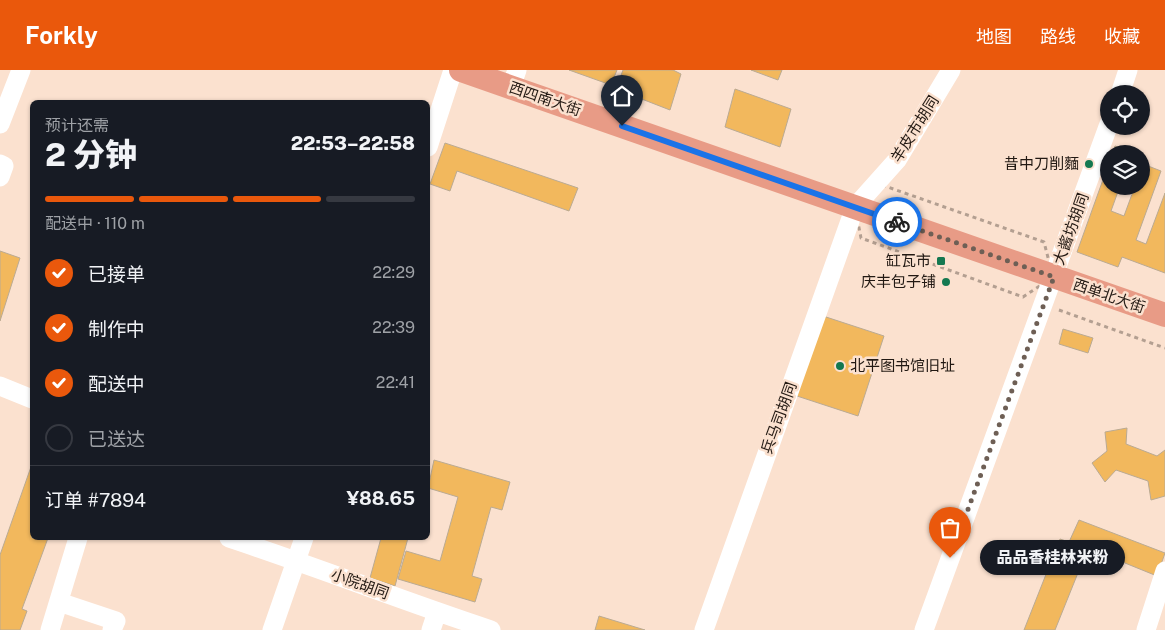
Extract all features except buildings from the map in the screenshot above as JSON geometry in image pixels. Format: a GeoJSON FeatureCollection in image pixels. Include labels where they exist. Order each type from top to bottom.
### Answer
{"type":"FeatureCollection","features":[{"type":"Feature","properties":{"kind":"main road","name":"西四南大街"},"geometry":{"type":"LineString","coordinates":[[461,70],[514,79],[855,206],[1054,277]]}},
{"type":"Feature","properties":{"kind":"main road","name":"西单北大街"},"geometry":{"type":"LineString","coordinates":[[1054,277],[1165,315]]}},
{"type":"Feature","properties":{"kind":"lane"},"geometry":{"type":"LineString","coordinates":[[0,124],[21,70]]}},
{"type":"Feature","properties":{"kind":"lane"},"geometry":{"type":"LineString","coordinates":[[430,141],[453,70]]}},
{"type":"Feature","properties":{"kind":"lane","name":"羊皮市胡同"},"geometry":{"type":"LineString","coordinates":[[855,206],[897,160],[951,70]]}},
{"type":"Feature","properties":{"kind":"lane"},"geometry":{"type":"LineString","coordinates":[[1123,85],[1128,70]]}},
{"type":"Feature","properties":{"kind":"lane","name":"大酱坊胡同"},"geometry":{"type":"LineString","coordinates":[[924,630],[1105,135]]}},
{"type":"Feature","properties":{"kind":"lane"},"geometry":{"type":"LineString","coordinates":[[0,164],[4,166],[0,177]]}},
{"type":"Feature","properties":{"kind":"lane","name":"兵马司胡同"},"geometry":{"type":"LineString","coordinates":[[704,630],[855,206]]}},
{"type":"Feature","properties":{"kind":"lane"},"geometry":{"type":"LineString","coordinates":[[0,386],[30,398]]}},
{"type":"Feature","properties":{"kind":"lane"},"geometry":{"type":"LineString","coordinates":[[50,630],[77,540]]}},
{"type":"Feature","properties":{"kind":"lane","name":"小院胡同"},"geometry":{"type":"LineString","coordinates":[[235,540],[297,560],[434,621],[490,630]]}},
{"type":"Feature","properties":{"kind":"lane"},"geometry":{"type":"LineString","coordinates":[[272,630],[303,540]]}},
{"type":"Feature","properties":{"kind":"lane"},"geometry":{"type":"LineString","coordinates":[[1146,630],[1165,571]]}},
{"type":"Feature","properties":{"kind":"lane"},"geometry":{"type":"LineString","coordinates":[[59,602],[116,620],[112,630]]}},
{"type":"Feature","properties":{"kind":"path"},"geometry":{"type":"LineString","coordinates":[[1023,297],[1054,277],[1044,242],[882,185],[855,206],[861,238],[1023,297],[1165,348]]}},
{"type":"Feature","properties":{"kind":"way so far"},"geometry":{"type":"LineString","coordinates":[[897,222],[1054,277],[950,558]]}},
{"type":"Feature","properties":{"kind":"place","name":"昔中刀削麵"},"geometry":{"type":"Point","coordinates":[1089,164]}},
{"type":"Feature","properties":{"kind":"place","name":"缸瓦市"},"geometry":{"type":"Point","coordinates":[941,261]}},
{"type":"Feature","properties":{"kind":"place","name":"庆丰包子铺"},"geometry":{"type":"Point","coordinates":[946,282]}},
{"type":"Feature","properties":{"kind":"place","name":"北平图书馆旧址"},"geometry":{"type":"Point","coordinates":[840,366]}},
{"type":"Feature","properties":{"kind":"place","name":"品品香桂林米粉"},"geometry":{"type":"Point","coordinates":[950,558]}},
{"type":"Feature","properties":{"kind":"route"},"geometry":{"type":"LineString","coordinates":[[622,126],[897,222]]}}]}
